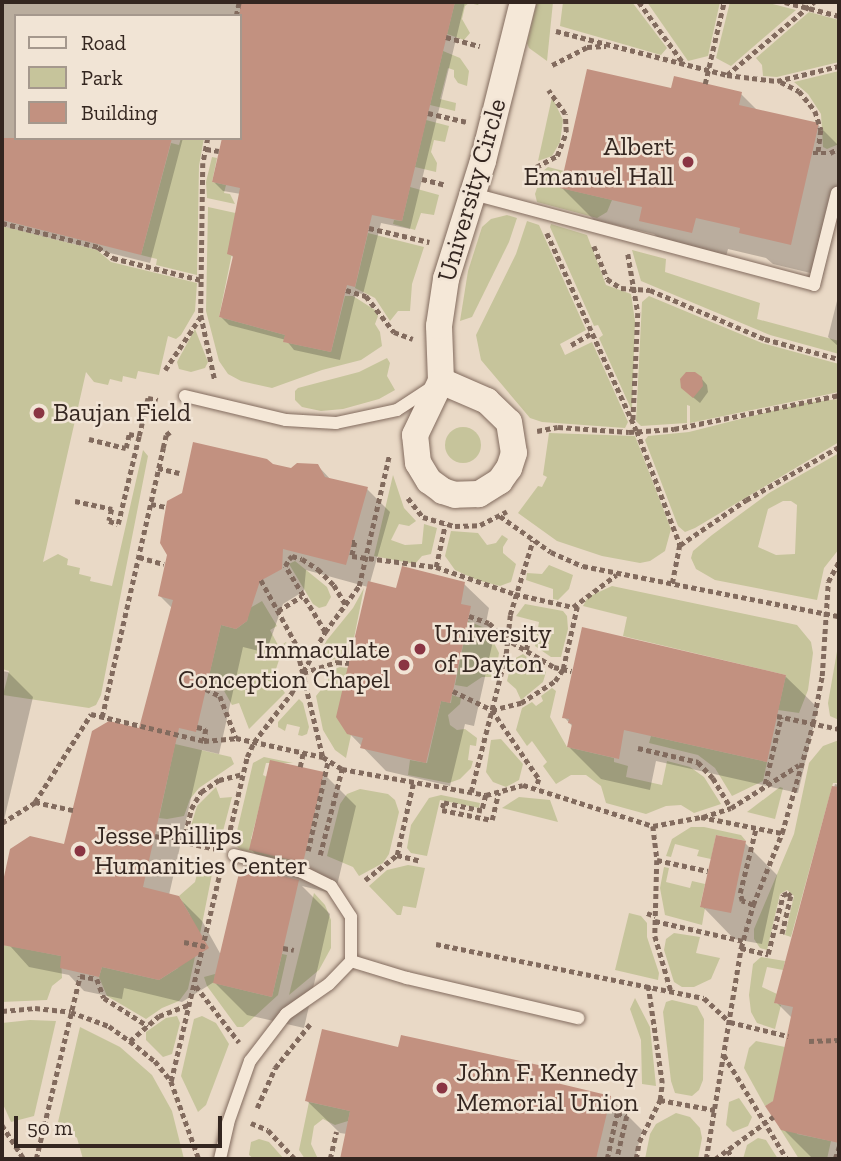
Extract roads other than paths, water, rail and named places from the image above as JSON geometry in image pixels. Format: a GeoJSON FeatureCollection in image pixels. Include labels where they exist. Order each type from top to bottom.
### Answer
{"type":"FeatureCollection","features":[{"type":"Feature","properties":{"kind":"street","name":"University Circle"},"geometry":{"type":"LineString","coordinates":[[441,382],[442,302],[450,264],[473,194],[523,2]]}},
{"type":"Feature","properties":{"kind":"street"},"geometry":{"type":"LineString","coordinates":[[441,382],[487,401],[500,410],[509,422],[514,453],[509,468],[500,481],[484,492],[467,496],[443,491],[429,481],[418,463],[415,436],[441,382]]}},
{"type":"Feature","properties":{"kind":"lane"},"geometry":{"type":"LineString","coordinates":[[473,194],[814,285],[837,193]]}},
{"type":"Feature","properties":{"kind":"lane"},"geometry":{"type":"LineString","coordinates":[[185,396],[286,419],[336,423],[397,410],[441,382]]}},
{"type":"Feature","properties":{"kind":"lane"},"geometry":{"type":"LineString","coordinates":[[220,1159],[235,1101],[250,1061],[286,1014],[329,984],[351,961],[351,918],[331,886],[302,872],[230,853]]}},
{"type":"Feature","properties":{"kind":"lane"},"geometry":{"type":"LineString","coordinates":[[351,961],[407,978],[578,1018]]}},
{"type":"Feature","properties":{"kind":"place","name":"Albert Emanuel Hall"},"geometry":{"type":"Point","coordinates":[688,162]}},
{"type":"Feature","properties":{"kind":"place","name":"Baujan Field"},"geometry":{"type":"Point","coordinates":[39,413]}},
{"type":"Feature","properties":{"kind":"place","name":"University of Dayton"},"geometry":{"type":"Point","coordinates":[420,649]}},
{"type":"Feature","properties":{"kind":"place","name":"Immaculate Conception Chapel"},"geometry":{"type":"Point","coordinates":[404,665]}},
{"type":"Feature","properties":{"kind":"place","name":"Jesse Phillips Humanities Center"},"geometry":{"type":"Point","coordinates":[80,851]}},
{"type":"Feature","properties":{"kind":"place","name":"John F. Kennedy Memorial Union"},"geometry":{"type":"Point","coordinates":[442,1088]}}]}
